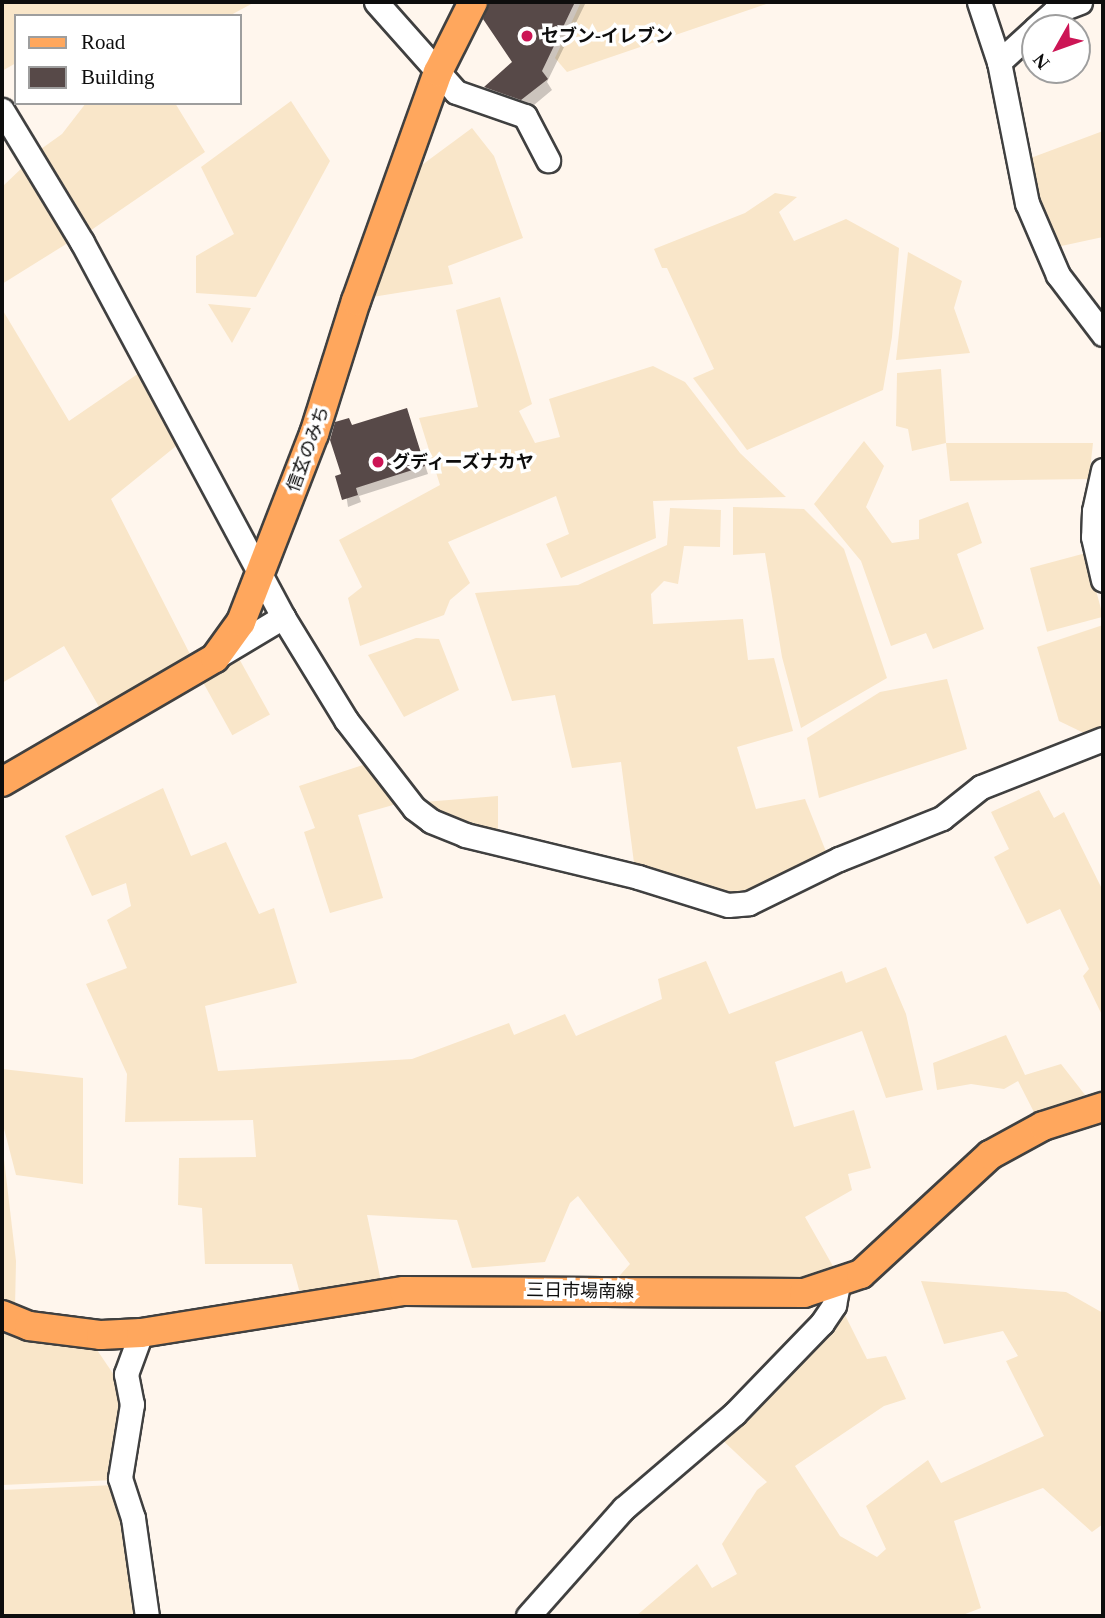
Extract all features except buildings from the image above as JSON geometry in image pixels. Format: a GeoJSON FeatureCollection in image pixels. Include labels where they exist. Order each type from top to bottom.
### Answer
{"type":"FeatureCollection","features":[{"type":"Feature","properties":{"kind":"main road","name":"信玄のみち"},"geometry":{"type":"LineString","coordinates":[[2,782],[215,658],[241,622],[314,433],[438,72],[473,2]]}},
{"type":"Feature","properties":{"kind":"main road","name":"三日市場南線"},"geometry":{"type":"LineString","coordinates":[[2,1315],[69,1333],[141,1333],[404,1291],[804,1293],[838,1284],[861,1274],[989,1155],[1042,1126],[1103,1107]]}},
{"type":"Feature","properties":{"kind":"street"},"geometry":{"type":"LineString","coordinates":[[979,2],[999,62],[1027,203],[1058,275],[1103,334]]}},
{"type":"Feature","properties":{"kind":"street"},"geometry":{"type":"LineString","coordinates":[[1052,14],[1080,2]]}},
{"type":"Feature","properties":{"kind":"street"},"geometry":{"type":"LineString","coordinates":[[383,4],[456,92],[525,116],[548,160]]}},
{"type":"Feature","properties":{"kind":"street"},"geometry":{"type":"LineString","coordinates":[[999,62],[1021,41]]}},
{"type":"Feature","properties":{"kind":"street"},"geometry":{"type":"LineString","coordinates":[[2,110],[82,242],[215,486],[259,577],[346,720],[414,808],[431,821],[487,841],[638,877],[728,905],[749,903],[839,859],[942,818],[981,787],[1031,764],[1103,739]]}},
{"type":"Feature","properties":{"kind":"street"},"geometry":{"type":"LineString","coordinates":[[1103,470],[1093,537],[1103,580]]}},
{"type":"Feature","properties":{"kind":"street"},"geometry":{"type":"LineString","coordinates":[[215,658],[284,617]]}},
{"type":"Feature","properties":{"kind":"street"},"geometry":{"type":"LineString","coordinates":[[527,1616],[624,1508],[734,1414],[822,1323],[834,1305],[838,1284]]}},
{"type":"Feature","properties":{"kind":"street"},"geometry":{"type":"LineString","coordinates":[[141,1333],[126,1374],[132,1404],[120,1478],[133,1518],[147,1616]]}},
{"type":"Feature","properties":{"kind":"shaded area"},"geometry":{"type":"Polygon","coordinates":[[[2,2],[255,2],[233,14],[14,14],[14,64],[2,71],[2,2]]]}},
{"type":"Feature","properties":{"kind":"shaded area"},"geometry":{"type":"Polygon","coordinates":[[[581,2],[772,2],[567,72],[555,58],[581,2]]]}},
{"type":"Feature","properties":{"kind":"shaded area"},"geometry":{"type":"Polygon","coordinates":[[[291,101],[330,161],[256,297],[196,293],[196,256],[234,234],[201,167],[291,101]]]}},
{"type":"Feature","properties":{"kind":"shaded area"},"geometry":{"type":"Polygon","coordinates":[[[84,105],[176,105],[205,152],[84,235],[34,154],[62,134],[84,105]]]}},
{"type":"Feature","properties":{"kind":"shaded area"},"geometry":{"type":"Polygon","coordinates":[[[472,128],[494,156],[523,238],[448,266],[453,284],[366,298],[411,173],[472,128]]]}},
{"type":"Feature","properties":{"kind":"shaded area"},"geometry":{"type":"Polygon","coordinates":[[[1103,131],[1103,237],[1052,248],[1033,203],[1028,159],[1103,131]]]}},
{"type":"Feature","properties":{"kind":"shaded area"},"geometry":{"type":"Polygon","coordinates":[[[25,165],[71,241],[2,284],[2,187],[25,165]]]}},
{"type":"Feature","properties":{"kind":"shaded area"},"geometry":{"type":"Polygon","coordinates":[[[775,193],[797,197],[779,212],[794,241],[846,219],[899,248],[892,337],[883,390],[747,450],[693,378],[714,369],[667,268],[662,268],[654,249],[745,213],[775,193]]]}},
{"type":"Feature","properties":{"kind":"shaded area"},"geometry":{"type":"Polygon","coordinates":[[[908,252],[962,281],[954,308],[970,353],[896,360],[908,252]]]}},
{"type":"Feature","properties":{"kind":"shaded area"},"geometry":{"type":"Polygon","coordinates":[[[500,297],[532,404],[519,411],[535,443],[560,437],[549,399],[653,366],[685,382],[740,453],[786,497],[653,501],[656,538],[561,578],[546,544],[569,534],[556,496],[448,542],[470,583],[450,600],[444,615],[360,646],[348,598],[362,587],[339,540],[440,485],[419,418],[478,407],[456,310],[500,297]]]}},
{"type":"Feature","properties":{"kind":"shaded area"},"geometry":{"type":"Polygon","coordinates":[[[208,304],[251,308],[232,343],[208,304]]]}},
{"type":"Feature","properties":{"kind":"shaded area"},"geometry":{"type":"Polygon","coordinates":[[[2,309],[69,421],[142,371],[181,442],[111,499],[193,660],[102,712],[64,646],[2,683],[2,309]]]}},
{"type":"Feature","properties":{"kind":"shaded area"},"geometry":{"type":"Polygon","coordinates":[[[941,369],[946,443],[912,451],[908,429],[896,426],[897,373],[941,369]]]}},
{"type":"Feature","properties":{"kind":"shaded area"},"geometry":{"type":"Polygon","coordinates":[[[864,441],[884,466],[866,507],[892,543],[919,539],[919,520],[968,502],[982,543],[957,554],[984,629],[933,649],[926,633],[891,646],[861,561],[814,504],[864,441]]]}},
{"type":"Feature","properties":{"kind":"shaded area"},"geometry":{"type":"Polygon","coordinates":[[[946,443],[1093,443],[1089,479],[950,481],[946,443]]]}},
{"type":"Feature","properties":{"kind":"shaded area"},"geometry":{"type":"Polygon","coordinates":[[[733,507],[804,509],[844,549],[887,678],[801,728],[782,657],[765,553],[733,555],[733,507]]]}},
{"type":"Feature","properties":{"kind":"shaded area"},"geometry":{"type":"Polygon","coordinates":[[[670,508],[721,510],[720,547],[684,546],[678,584],[664,581],[651,594],[653,624],[743,619],[748,660],[774,658],[793,731],[737,747],[756,809],[805,799],[827,854],[733,898],[634,863],[621,762],[572,768],[555,695],[512,701],[475,593],[578,585],[667,545],[670,508]]]}},
{"type":"Feature","properties":{"kind":"shaded area"},"geometry":{"type":"Polygon","coordinates":[[[1086,553],[1103,617],[1047,632],[1030,568],[1086,553]]]}},
{"type":"Feature","properties":{"kind":"shaded area"},"geometry":{"type":"Polygon","coordinates":[[[1103,625],[1103,729],[1086,734],[1059,721],[1037,647],[1103,625]]]}},
{"type":"Feature","properties":{"kind":"shaded area"},"geometry":{"type":"Polygon","coordinates":[[[416,638],[439,639],[459,690],[404,717],[368,655],[416,638]]]}},
{"type":"Feature","properties":{"kind":"shaded area"},"geometry":{"type":"Polygon","coordinates":[[[237,655],[270,714],[232,735],[199,676],[237,655]]]}},
{"type":"Feature","properties":{"kind":"shaded area"},"geometry":{"type":"Polygon","coordinates":[[[947,679],[967,749],[819,798],[807,738],[880,692],[947,679]]]}},
{"type":"Feature","properties":{"kind":"shaded area"},"geometry":{"type":"Polygon","coordinates":[[[369,763],[400,803],[358,815],[383,898],[330,913],[304,832],[315,828],[299,786],[369,763]]]}},
{"type":"Feature","properties":{"kind":"shaded area"},"geometry":{"type":"Polygon","coordinates":[[[163,788],[191,856],[226,842],[259,914],[274,908],[297,983],[205,1006],[218,1071],[412,1059],[509,1023],[514,1035],[565,1014],[576,1036],[662,999],[658,979],[706,961],[729,1014],[842,971],[846,983],[886,967],[906,1014],[923,1090],[886,1098],[862,1031],[775,1062],[794,1127],[854,1110],[871,1168],[848,1174],[852,1190],[805,1217],[838,1275],[809,1285],[614,1282],[630,1264],[578,1196],[570,1203],[545,1262],[472,1268],[457,1220],[367,1215],[382,1286],[301,1297],[292,1264],[205,1264],[202,1208],[178,1205],[179,1158],[256,1157],[253,1120],[125,1122],[127,1074],[86,984],[127,968],[107,920],[131,906],[126,883],[92,896],[65,836],[163,788]]]}},
{"type":"Feature","properties":{"kind":"shaded area"},"geometry":{"type":"Polygon","coordinates":[[[1039,790],[1054,818],[1064,812],[1103,891],[1103,1017],[1083,976],[1089,969],[1060,909],[1027,924],[994,857],[1009,849],[991,812],[1039,790]]]}},
{"type":"Feature","properties":{"kind":"shaded area"},"geometry":{"type":"Polygon","coordinates":[[[498,796],[498,838],[436,815],[424,802],[498,796]]]}},
{"type":"Feature","properties":{"kind":"shaded area"},"geometry":{"type":"Polygon","coordinates":[[[1006,1035],[1025,1075],[1061,1064],[1089,1100],[1037,1118],[1018,1081],[1004,1089],[971,1084],[937,1090],[933,1063],[1006,1035]]]}},
{"type":"Feature","properties":{"kind":"shaded area"},"geometry":{"type":"Polygon","coordinates":[[[2,1069],[83,1078],[83,1184],[16,1175],[2,1121],[2,1069]]]}},
{"type":"Feature","properties":{"kind":"shaded area"},"geometry":{"type":"Polygon","coordinates":[[[4,1159],[16,1261],[15,1308],[2,1304],[4,1159]]]}},
{"type":"Feature","properties":{"kind":"shaded area"},"geometry":{"type":"Polygon","coordinates":[[[921,1281],[1066,1292],[1103,1313],[1103,1524],[1092,1532],[1043,1488],[954,1521],[981,1608],[960,1616],[636,1616],[697,1564],[712,1588],[737,1574],[722,1544],[757,1490],[767,1482],[718,1436],[843,1311],[867,1359],[886,1356],[906,1399],[884,1406],[795,1466],[840,1536],[877,1557],[886,1549],[866,1506],[928,1460],[941,1483],[1044,1436],[1006,1361],[1018,1356],[1003,1331],[944,1344],[921,1281]]]}},
{"type":"Feature","properties":{"kind":"shaded area"},"geometry":{"type":"Polygon","coordinates":[[[2,1326],[93,1344],[116,1378],[124,1401],[115,1480],[2,1485],[2,1326]]]}},
{"type":"Feature","properties":{"kind":"shaded area"},"geometry":{"type":"Polygon","coordinates":[[[115,1485],[130,1531],[140,1616],[2,1616],[2,1490],[115,1485]]]}},
{"type":"Feature","properties":{"kind":"place","name":"セブン-イレブン"},"geometry":{"type":"Point","coordinates":[527,36]}},
{"type":"Feature","properties":{"kind":"place","name":"グディーズナカヤ"},"geometry":{"type":"Point","coordinates":[378,462]}}]}
